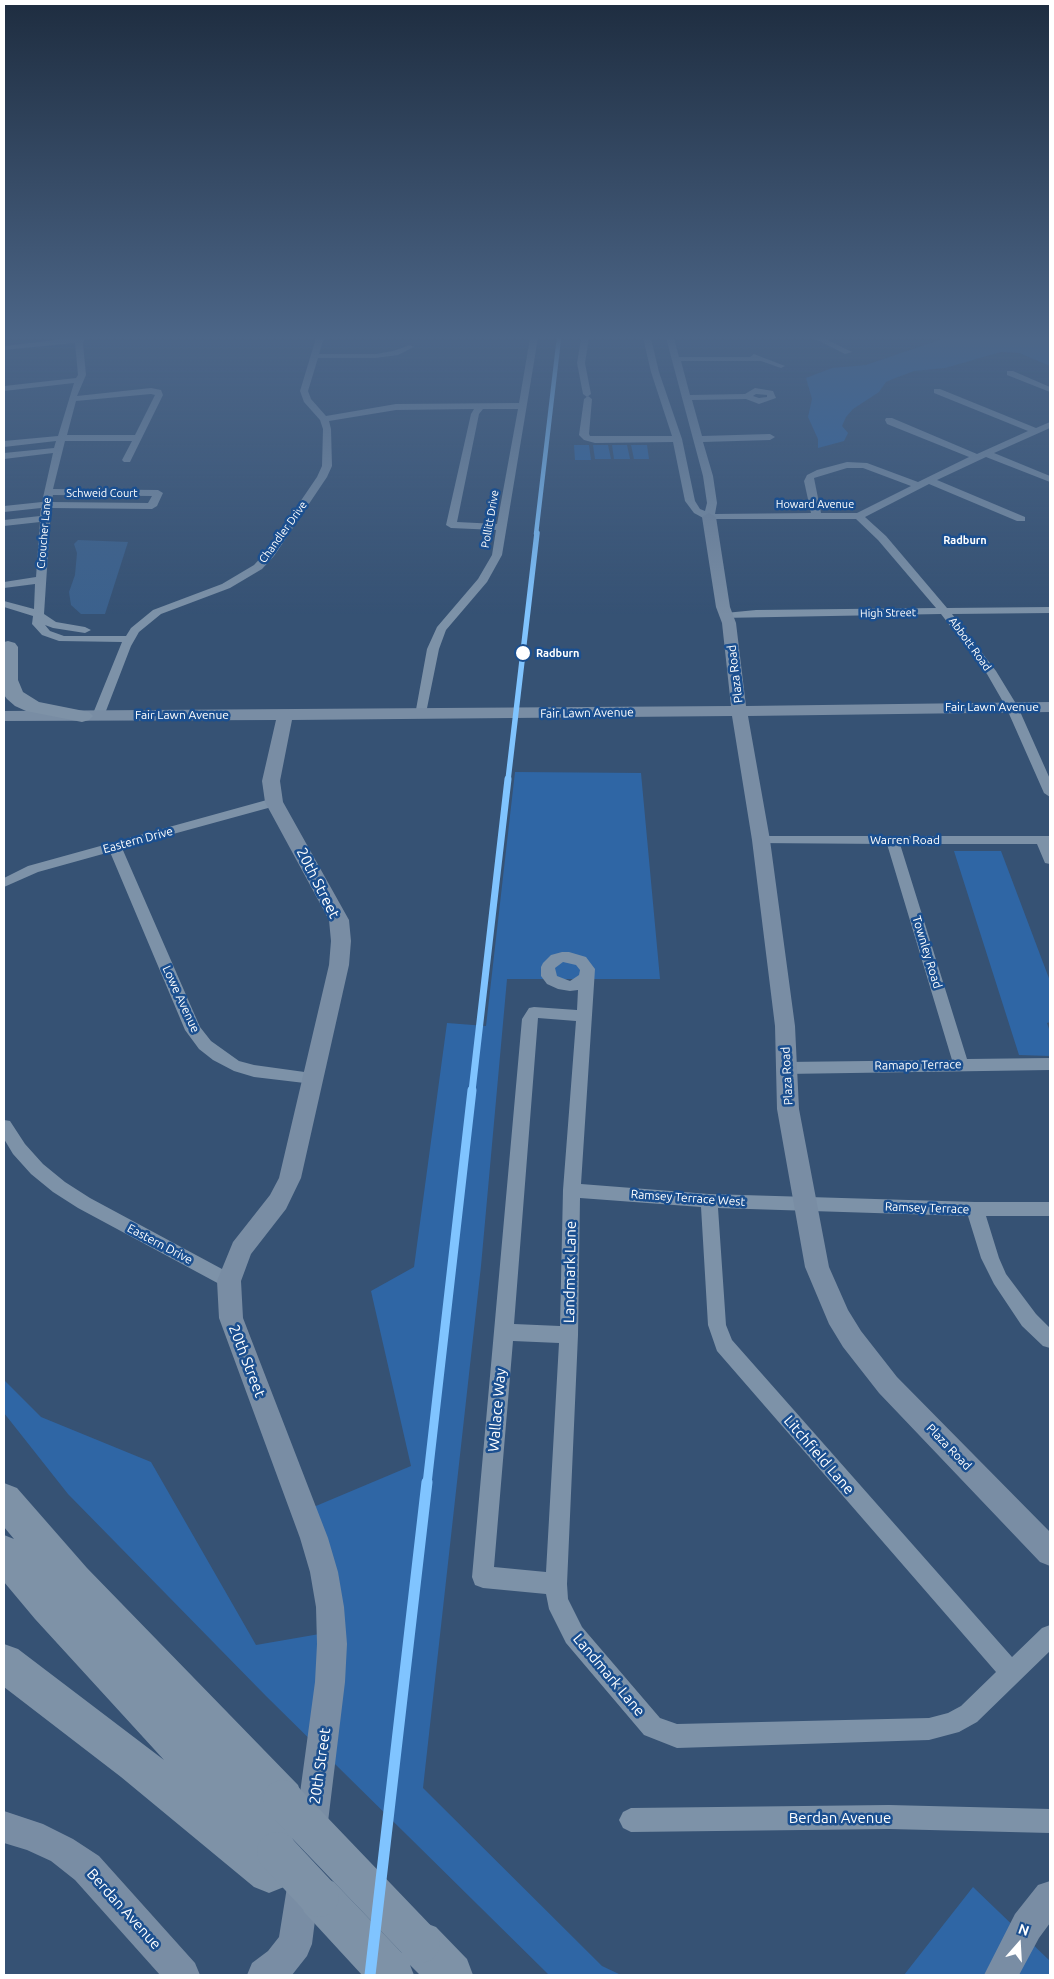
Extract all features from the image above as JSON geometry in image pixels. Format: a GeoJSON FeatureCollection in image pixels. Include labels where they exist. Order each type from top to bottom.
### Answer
{"type":"FeatureCollection","features":[{"type":"Feature","properties":{"kind":"highway"},"geometry":{"type":"LineString","coordinates":[[5,647],[8,680],[14,695],[22,702],[33,706],[90,716]]}},
{"type":"Feature","properties":{"kind":"highway"},"geometry":{"type":"LineString","coordinates":[[4,1500],[74,1581],[451,1975]]}},
{"type":"Feature","properties":{"kind":"highway"},"geometry":{"type":"LineString","coordinates":[[4,1553],[273,1862]]}},
{"type":"Feature","properties":{"kind":"highway"},"geometry":{"type":"LineString","coordinates":[[4,1663],[135,1763],[319,1897],[392,1975]]}},
{"type":"Feature","properties":{"kind":"street","name":"Croucher Lane"},"geometry":{"type":"LineString","coordinates":[[63,430],[46,505],[38,624],[41,629],[54,636],[74,639],[131,635]]}},
{"type":"Feature","properties":{"kind":"street"},"geometry":{"type":"LineString","coordinates":[[127,460],[142,430]]}},
{"type":"Feature","properties":{"kind":"street","name":"Chandler Drive"},"geometry":{"type":"LineString","coordinates":[[90,716],[131,635],[157,612],[226,586],[249,573],[264,560],[318,484],[326,469],[326,430]]}},
{"type":"Feature","properties":{"kind":"street"},"geometry":{"type":"LineString","coordinates":[[471,430],[451,525],[502,527]]}},
{"type":"Feature","properties":{"kind":"street","name":"Pollitt Drive"},"geometry":{"type":"LineString","coordinates":[[421,715],[436,639],[447,621],[489,573],[497,555],[519,430]]}},
{"type":"Feature","properties":{"kind":"street"},"geometry":{"type":"LineString","coordinates":[[584,430],[584,435],[587,438],[595,440],[677,439]]}},
{"type":"Feature","properties":{"kind":"street"},"geometry":{"type":"LineString","coordinates":[[674,430],[690,501],[697,511],[709,517],[712,496],[698,430]]}},
{"type":"Feature","properties":{"kind":"street"},"geometry":{"type":"LineString","coordinates":[[913,430],[1050,479]]}},
{"type":"Feature","properties":{"kind":"street","name":"Howard Avenue"},"geometry":{"type":"LineString","coordinates":[[709,517],[859,516],[980,455],[1036,431]]}},
{"type":"Feature","properties":{"kind":"street"},"geometry":{"type":"LineString","coordinates":[[700,439],[770,437]]}},
{"type":"Feature","properties":{"kind":"street"},"geometry":{"type":"LineString","coordinates":[[4,444],[62,438],[138,438]]}},
{"type":"Feature","properties":{"kind":"street"},"geometry":{"type":"LineString","coordinates":[[4,456],[58,450]]}},
{"type":"Feature","properties":{"kind":"street"},"geometry":{"type":"LineString","coordinates":[[681,455],[704,455]]}},
{"type":"Feature","properties":{"kind":"street"},"geometry":{"type":"LineString","coordinates":[[817,516],[809,481],[810,477],[820,472],[847,465],[864,464],[918,485]]}},
{"type":"Feature","properties":{"kind":"street"},"geometry":{"type":"LineString","coordinates":[[928,480],[1021,519]]}},
{"type":"Feature","properties":{"kind":"street","name":"Schweid Court"},"geometry":{"type":"LineString","coordinates":[[46,505],[152,506],[158,492],[48,492]]}},
{"type":"Feature","properties":{"kind":"street"},"geometry":{"type":"LineString","coordinates":[[4,509],[46,505]]}},
{"type":"Feature","properties":{"kind":"street","name":"Abbott Road"},"geometry":{"type":"LineString","coordinates":[[859,516],[882,538],[947,612],[992,673],[1012,707],[1050,793]]}},
{"type":"Feature","properties":{"kind":"street","name":"Plaza Road"},"geometry":{"type":"LineString","coordinates":[[709,517],[725,616],[729,623],[739,711],[760,840],[785,1026],[785,1068],[788,1108],[817,1267],[830,1300],[852,1339],[888,1385],[1050,1552]]}},
{"type":"Feature","properties":{"kind":"street"},"geometry":{"type":"LineString","coordinates":[[4,523],[45,518]]}},
{"type":"Feature","properties":{"kind":"street"},"geometry":{"type":"LineString","coordinates":[[4,585],[40,580]]}},
{"type":"Feature","properties":{"kind":"street"},"geometry":{"type":"LineString","coordinates":[[4,604],[39,614]]}},
{"type":"Feature","properties":{"kind":"street","name":"High Street"},"geometry":{"type":"LineString","coordinates":[[725,616],[756,613],[1050,610]]}},
{"type":"Feature","properties":{"kind":"street","name":"Fair Lawn Avenue"},"geometry":{"type":"LineString","coordinates":[[4,716],[421,715],[1050,707]]}},
{"type":"Feature","properties":{"kind":"street","name":"20th Street"},"geometry":{"type":"LineString","coordinates":[[285,715],[271,781],[274,802],[339,920],[341,941],[339,965],[290,1178],[278,1202],[241,1249],[229,1281],[231,1318],[314,1538],[324,1572],[330,1606],[332,1644],[330,1682],[293,1960]]}},
{"type":"Feature","properties":{"kind":"street","name":"Eastern Drive"},"geometry":{"type":"LineString","coordinates":[[4,883],[33,869],[274,802]]}},
{"type":"Feature","properties":{"kind":"street","name":"Warren Road"},"geometry":{"type":"LineString","coordinates":[[760,840],[1046,840]]}},
{"type":"Feature","properties":{"kind":"street","name":"Townley Road"},"geometry":{"type":"LineString","coordinates":[[892,840],[961,1064]]}},
{"type":"Feature","properties":{"kind":"street"},"geometry":{"type":"LineString","coordinates":[[1046,840],[1050,860]]}},
{"type":"Feature","properties":{"kind":"street","name":"Lowe Avenue"},"geometry":{"type":"LineString","coordinates":[[114,846],[193,1030],[205,1045],[219,1056],[234,1064],[254,1071],[266,1074],[313,1078]]}},
{"type":"Feature","properties":{"kind":"street","name":"Landmark Lane"},"geometry":{"type":"LineString","coordinates":[[586,978],[572,1190],[569,1335],[556,1584],[557,1602],[574,1635],[652,1727],[677,1736],[928,1729],[951,1724],[969,1714],[1050,1636]]}},
{"type":"Feature","properties":{"kind":"street","name":"Wallace Way"},"geometry":{"type":"LineString","coordinates":[[556,1584],[482,1577],[531,1015],[534,1012],[584,1016]]}},
{"type":"Feature","properties":{"kind":"street","name":"Ramapo Terrace"},"geometry":{"type":"LineString","coordinates":[[785,1068],[1050,1064]]}},
{"type":"Feature","properties":{"kind":"street","name":"Eastern Drive"},"geometry":{"type":"LineString","coordinates":[[4,1126],[19,1149],[37,1169],[59,1187],[84,1203],[229,1281]]}},
{"type":"Feature","properties":{"kind":"street","name":"Ramsey Terrace West"},"geometry":{"type":"LineString","coordinates":[[572,1190],[709,1201],[804,1204]]}},
{"type":"Feature","properties":{"kind":"street","name":"Litchfield Lane"},"geometry":{"type":"LineString","coordinates":[[709,1201],[717,1325],[724,1345],[1012,1673]]}},
{"type":"Feature","properties":{"kind":"street","name":"Ramsey Terrace"},"geometry":{"type":"LineString","coordinates":[[804,1204],[975,1209],[1050,1209]]}},
{"type":"Feature","properties":{"kind":"street"},"geometry":{"type":"LineString","coordinates":[[975,1209],[985,1244],[1000,1278],[1029,1320],[1050,1340]]}},
{"type":"Feature","properties":{"kind":"street"},"geometry":{"type":"LineString","coordinates":[[504,1332],[569,1335]]}},
{"type":"Feature","properties":{"kind":"street","name":"Berdan Avenue"},"geometry":{"type":"LineString","coordinates":[[631,1820],[889,1817],[1050,1821]]}},
{"type":"Feature","properties":{"kind":"street","name":"Berdan Avenue"},"geometry":{"type":"LineString","coordinates":[[4,1827],[32,1835],[62,1850],[87,1868],[183,1975]]}},
{"type":"Feature","properties":{"kind":"street"},"geometry":{"type":"LineString","coordinates":[[1001,1975],[1027,1926],[1050,1897]]}},
{"type":"Feature","properties":{"kind":"street"},"geometry":{"type":"LineString","coordinates":[[420,1943],[466,1975]]}},
{"type":"Feature","properties":{"kind":"street"},"geometry":{"type":"LineString","coordinates":[[264,1975],[280,1963],[293,1960]]}},
{"type":"Feature","properties":{"kind":"shaded area"},"geometry":{"type":"Polygon","coordinates":[[[814,430],[846,430],[848,433],[844,441],[818,448],[818,439],[814,430]]]}},
{"type":"Feature","properties":{"kind":"shaded area"},"geometry":{"type":"Polygon","coordinates":[[[574,445],[589,445],[591,460],[575,460],[574,445]]]}},
{"type":"Feature","properties":{"kind":"shaded area"},"geometry":{"type":"Polygon","coordinates":[[[593,445],[608,445],[611,459],[595,459],[593,445]]]}},
{"type":"Feature","properties":{"kind":"shaded area"},"geometry":{"type":"Polygon","coordinates":[[[612,445],[627,445],[630,459],[614,459],[612,445]]]}},
{"type":"Feature","properties":{"kind":"shaded area"},"geometry":{"type":"Polygon","coordinates":[[[631,445],[647,445],[649,459],[634,459],[631,445]]]}},
{"type":"Feature","properties":{"kind":"shaded area"},"geometry":{"type":"Polygon","coordinates":[[[78,540],[128,542],[105,614],[81,614],[71,605],[69,592],[75,575],[77,553],[74,544],[78,540]]]}},
{"type":"Feature","properties":{"kind":"shaded area"},"geometry":{"type":"Polygon","coordinates":[[[515,772],[641,773],[660,979],[507,979],[481,1266],[423,1788],[602,1966],[621,1975],[549,1975],[266,1696],[68,1494],[4,1413],[4,1380],[41,1417],[151,1462],[256,1645],[331,1632],[304,1511],[411,1466],[371,1291],[414,1267],[447,1023],[486,1026],[515,772]]]}},
{"type":"Feature","properties":{"kind":"shaded area"},"geometry":{"type":"Polygon","coordinates":[[[954,851],[1001,851],[1050,981],[1050,1022],[1047,1023],[1050,1032],[1050,1056],[1019,1055],[954,851]]]}},
{"type":"Feature","properties":{"kind":"shaded area"},"geometry":{"type":"Polygon","coordinates":[[[973,1887],[1050,1961],[1050,1975],[904,1975],[973,1887]]]}},
{"type":"Feature","properties":{"kind":"transit line"},"geometry":{"type":"LineString","coordinates":[[370,1975],[548,430]]}},
{"type":"Feature","properties":{"kind":"place","name":"Radburn"},"geometry":{"type":"Point","coordinates":[523,653]}},
{"type":"Feature","properties":{"kind":"district","name":"Radburn"},"geometry":{"type":"Point","coordinates":[965,540]}}]}
